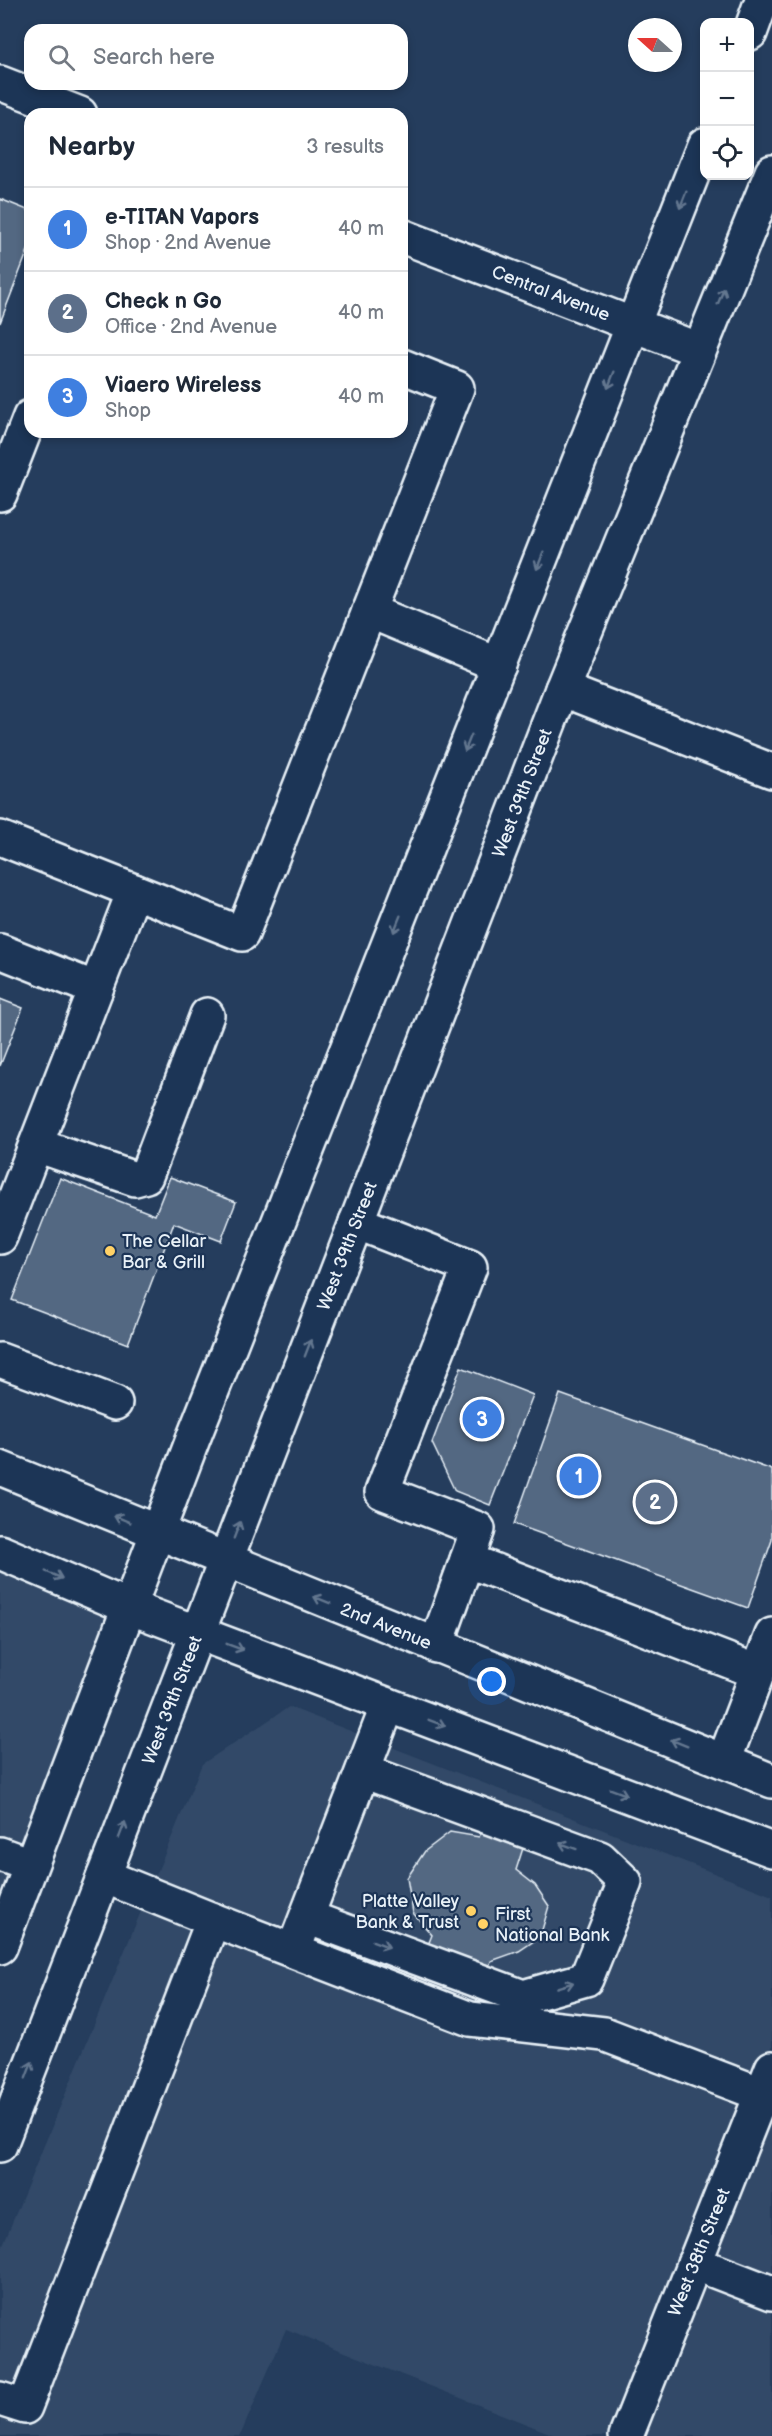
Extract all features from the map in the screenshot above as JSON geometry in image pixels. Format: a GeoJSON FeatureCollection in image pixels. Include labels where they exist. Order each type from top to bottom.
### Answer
{"type":"FeatureCollection","features":[{"type":"Feature","properties":{"kind":"main road"},"geometry":{"type":"LineString","coordinates":[[754,22],[762,0]]}},
{"type":"Feature","properties":{"kind":"main road"},"geometry":{"type":"LineString","coordinates":[[0,83],[65,108]]}},
{"type":"Feature","properties":{"kind":"main road"},"geometry":{"type":"LineString","coordinates":[[0,1947],[157,1533],[700,158]]}},
{"type":"Feature","properties":{"kind":"main road","name":"West 39th Street"},"geometry":{"type":"LineString","coordinates":[[0,2145],[562,689],[772,172]]}},
{"type":"Feature","properties":{"kind":"main road","name":"Central Avenue"},"geometry":{"type":"LineString","coordinates":[[408,238],[699,350]]}},
{"type":"Feature","properties":{"kind":"main road"},"geometry":{"type":"LineString","coordinates":[[0,838],[242,934],[457,388],[408,368]]}},
{"type":"Feature","properties":{"kind":"main road"},"geometry":{"type":"LineString","coordinates":[[0,494],[24,432]]}},
{"type":"Feature","properties":{"kind":"main road"},"geometry":{"type":"LineString","coordinates":[[369,611],[499,665]]}},
{"type":"Feature","properties":{"kind":"main road"},"geometry":{"type":"LineString","coordinates":[[562,689],[772,771]]}},
{"type":"Feature","properties":{"kind":"main road"},"geometry":{"type":"LineString","coordinates":[[0,1237],[134,891]]}},
{"type":"Feature","properties":{"kind":"main road"},"geometry":{"type":"LineString","coordinates":[[0,951],[96,989]]}},
{"type":"Feature","properties":{"kind":"main road"},"geometry":{"type":"LineString","coordinates":[[36,1145],[135,1179],[146,1176],[207,1015]]}},
{"type":"Feature","properties":{"kind":"main road"},"geometry":{"type":"LineString","coordinates":[[356,1222],[470,1267],[382,1492],[478,1529],[436,1646]]}},
{"type":"Feature","properties":{"kind":"main road"},"geometry":{"type":"LineString","coordinates":[[0,1360],[114,1403]]}},
{"type":"Feature","properties":{"kind":"main road","name":"2nd Avenue"},"geometry":{"type":"LineString","coordinates":[[0,1468],[772,1781]]}},
{"type":"Feature","properties":{"kind":"main road"},"geometry":{"type":"LineString","coordinates":[[0,1552],[198,1633],[772,1850]]}},
{"type":"Feature","properties":{"kind":"main road"},"geometry":{"type":"LineString","coordinates":[[467,1560],[758,1672]]}},
{"type":"Feature","properties":{"kind":"main road"},"geometry":{"type":"LineString","coordinates":[[724,1761],[772,1635]]}},
{"type":"Feature","properties":{"kind":"main road"},"geometry":{"type":"LineString","coordinates":[[293,1951],[388,1705]]}},
{"type":"Feature","properties":{"kind":"main road"},"geometry":{"type":"LineString","coordinates":[[307,1917],[523,1997],[586,1978],[625,1882],[600,1858],[363,1770]]}},
{"type":"Feature","properties":{"kind":"main road"},"geometry":{"type":"LineString","coordinates":[[0,1854],[30,1865]]}},
{"type":"Feature","properties":{"kind":"main road"},"geometry":{"type":"LineString","coordinates":[[104,1876],[470,2019],[604,2034],[768,2080]]}},
{"type":"Feature","properties":{"kind":"main road"},"geometry":{"type":"LineString","coordinates":[[0,2399],[25,2407],[213,1920]]}},
{"type":"Feature","properties":{"kind":"main road","name":"West 38th Street"},"geometry":{"type":"LineString","coordinates":[[626,2436],[768,2080]]}},
{"type":"Feature","properties":{"kind":"main road"},"geometry":{"type":"LineString","coordinates":[[694,2263],[772,2293]]}},
{"type":"Feature","properties":{"kind":"shaded area"},"geometry":{"type":"Polygon","coordinates":[[[0,1554],[129,1607],[0,1939],[0,1554]]]}},
{"type":"Feature","properties":{"kind":"shaded area"},"geometry":{"type":"Polygon","coordinates":[[[289,1707],[772,1896],[772,2436],[557,2436],[286,2329],[240,2436],[0,2436],[0,2252],[202,1764],[289,1707]]]}},
{"type":"Feature","properties":{"kind":"building"},"geometry":{"type":"Polygon","coordinates":[[[0,199],[24,209],[24,261],[0,323],[0,199]]]}},
{"type":"Feature","properties":{"kind":"building"},"geometry":{"type":"Polygon","coordinates":[[[0,999],[23,1008],[0,1066],[0,999]]]}},
{"type":"Feature","properties":{"kind":"building"},"geometry":{"type":"Polygon","coordinates":[[[170,1177],[236,1202],[221,1241],[174,1223],[128,1344],[12,1300],[60,1178],[155,1215],[170,1177]]]}},
{"type":"Feature","properties":{"kind":"building"},"geometry":{"type":"Polygon","coordinates":[[[461,1367],[533,1395],[490,1505],[455,1491],[432,1443],[461,1367]]]}},
{"type":"Feature","properties":{"kind":"building"},"geometry":{"type":"Polygon","coordinates":[[[560,1394],[772,1470],[772,1540],[748,1608],[514,1524],[560,1394]]]}},
{"type":"Feature","properties":{"kind":"building","name":"First National Bank"},"geometry":{"type":"Polygon","coordinates":[[[486,1823],[525,1842],[516,1870],[535,1885],[549,1906],[540,1937],[519,1951],[491,1961],[470,2019],[408,1995],[432,1935],[413,1913],[407,1878],[425,1851],[450,1832],[479,1837],[486,1823]]]}},
{"type":"Feature","properties":{"kind":"place","name":"The Cellar Bar & Grill"},"geometry":{"type":"Point","coordinates":[110,1251]}},
{"type":"Feature","properties":{"kind":"place","name":"Viaero Wireless"},"geometry":{"type":"Point","coordinates":[482,1419]}},
{"type":"Feature","properties":{"kind":"place","name":"e-TITAN Vapors"},"geometry":{"type":"Point","coordinates":[579,1476]}},
{"type":"Feature","properties":{"kind":"place","name":"Check n Go"},"geometry":{"type":"Point","coordinates":[655,1502]}},
{"type":"Feature","properties":{"kind":"place","name":"Platte Valley Bank & Trust"},"geometry":{"type":"Point","coordinates":[471,1911]}},
{"type":"Feature","properties":{"kind":"place","name":"First National Bank"},"geometry":{"type":"Point","coordinates":[483,1924]}}]}
